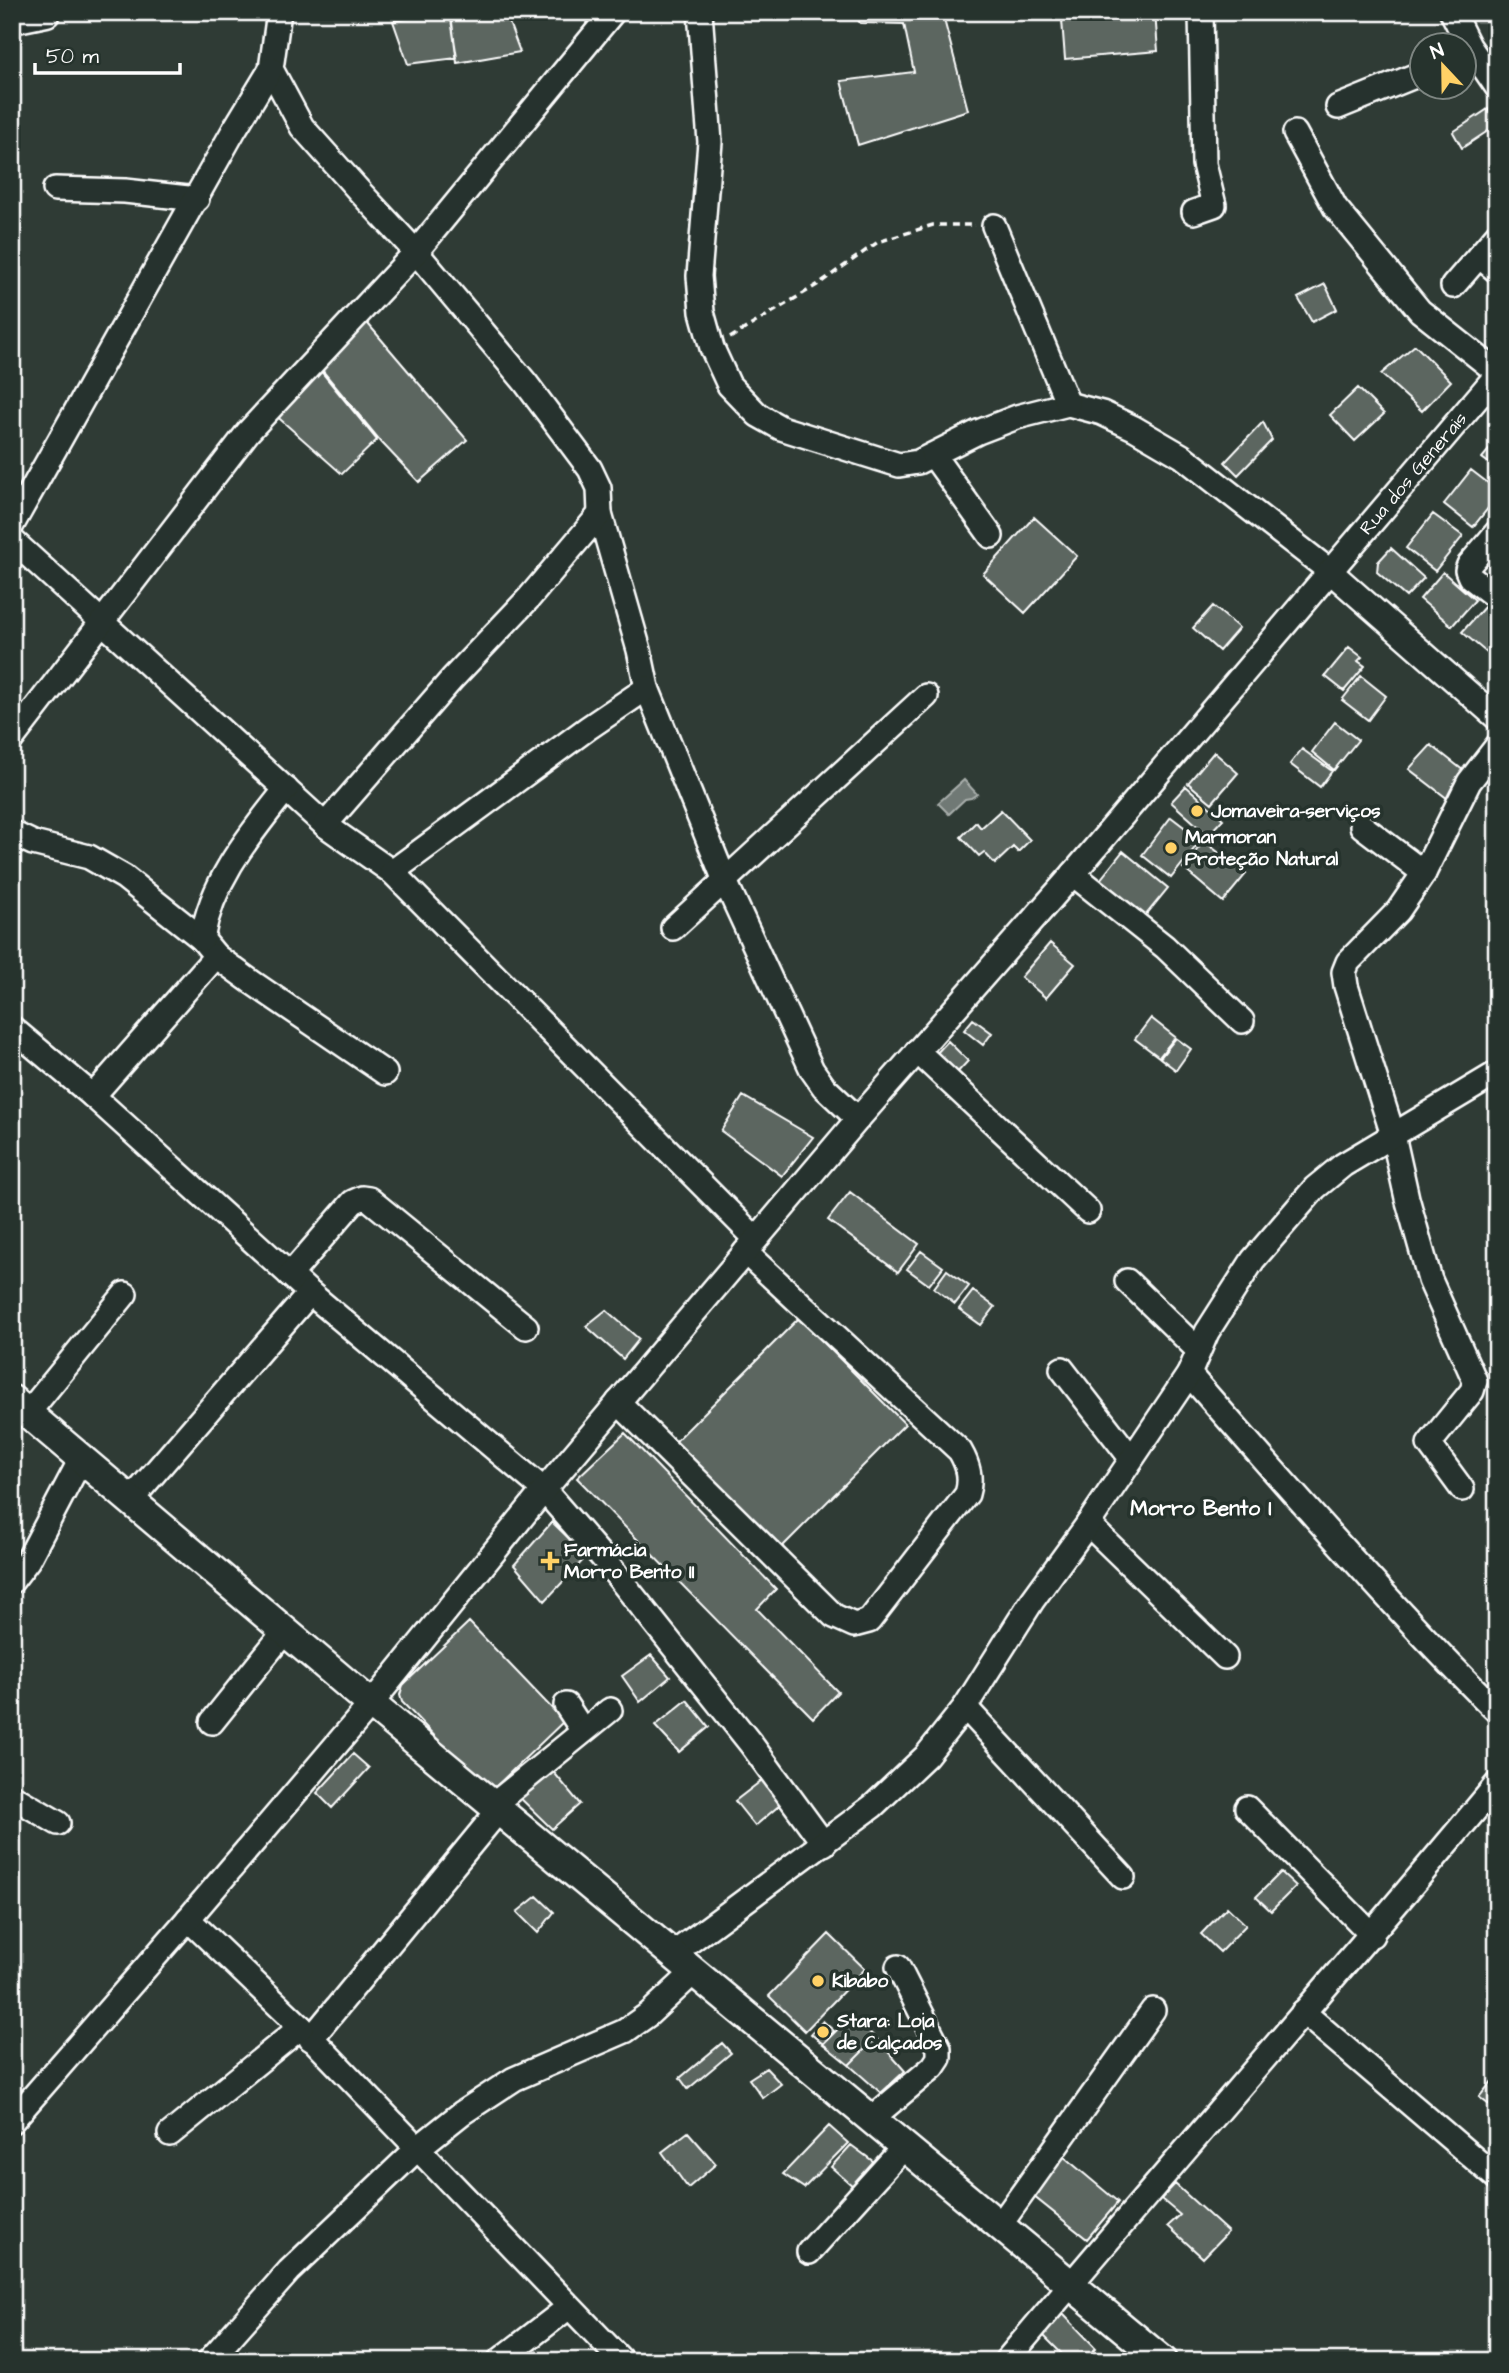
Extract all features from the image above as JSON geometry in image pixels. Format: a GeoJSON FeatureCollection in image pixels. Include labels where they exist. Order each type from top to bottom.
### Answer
{"type":"FeatureCollection","features":[{"type":"Feature","properties":{"kind":"main road"},"geometry":{"type":"LineString","coordinates":[[12,19],[46,12]]}},
{"type":"Feature","properties":{"kind":"main road"},"geometry":{"type":"LineString","coordinates":[[20,1406],[371,1704],[1163,2361]]}},
{"type":"Feature","properties":{"kind":"street"},"geometry":{"type":"LineString","coordinates":[[12,526],[234,130],[271,69],[279,12]]}},
{"type":"Feature","properties":{"kind":"street"},"geometry":{"type":"LineString","coordinates":[[12,739],[248,432],[416,252],[613,12]]}},
{"type":"Feature","properties":{"kind":"street"},"geometry":{"type":"LineString","coordinates":[[700,12],[710,142],[699,276],[702,312],[712,348],[729,385],[758,415],[780,428],[899,466],[918,462],[1017,416],[1068,404],[1102,412],[1182,456],[1331,572],[1497,718]]}},
{"type":"Feature","properties":{"kind":"street"},"geometry":{"type":"LineString","coordinates":[[1194,212],[1214,205],[1204,164],[1201,12]]}},
{"type":"Feature","properties":{"kind":"street"},"geometry":{"type":"LineString","coordinates":[[1452,12],[1460,32]]}},
{"type":"Feature","properties":{"kind":"street"},"geometry":{"type":"LineString","coordinates":[[1478,62],[1497,87]]}},
{"type":"Feature","properties":{"kind":"street"},"geometry":{"type":"LineString","coordinates":[[271,69],[302,127],[416,252],[525,382],[590,469],[599,488],[600,514],[647,688],[725,881],[812,1070],[824,1087],[858,1119]]}},
{"type":"Feature","properties":{"kind":"street"},"geometry":{"type":"LineString","coordinates":[[1338,107],[1408,79]]}},
{"type":"Feature","properties":{"kind":"street"},"geometry":{"type":"LineString","coordinates":[[1295,133],[1335,208],[1420,311],[1497,373]]}},
{"type":"Feature","properties":{"kind":"street"},"geometry":{"type":"LineString","coordinates":[[55,189],[125,191],[197,199]]}},
{"type":"Feature","properties":{"kind":"street"},"geometry":{"type":"LineString","coordinates":[[994,226],[1068,404]]}},
{"type":"Feature","properties":{"kind":"street"},"geometry":{"type":"LineString","coordinates":[[1492,243],[1497,271]]}},
{"type":"Feature","properties":{"kind":"street"},"geometry":{"type":"LineString","coordinates":[[1453,286],[1492,243]]}},
{"type":"Feature","properties":{"kind":"street","name":"Rua dos Generais"},"geometry":{"type":"LineString","coordinates":[[12,2121],[371,1704],[544,1490],[858,1119],[1073,874],[1497,373]]}},
{"type":"Feature","properties":{"kind":"street"},"geometry":{"type":"LineString","coordinates":[[933,455],[991,536]]}},
{"type":"Feature","properties":{"kind":"street"},"geometry":{"type":"LineString","coordinates":[[325,825],[452,680],[529,598],[600,514]]}},
{"type":"Feature","properties":{"kind":"street"},"geometry":{"type":"LineString","coordinates":[[1497,532],[1467,570],[1470,577],[1497,598]]}},
{"type":"Feature","properties":{"kind":"street"},"geometry":{"type":"LineString","coordinates":[[12,540],[325,825],[392,872],[751,1245],[960,1451],[966,1461],[970,1484],[967,1494],[869,1621],[854,1625],[834,1616],[618,1402]]}},
{"type":"Feature","properties":{"kind":"street"},"geometry":{"type":"LineString","coordinates":[[392,872],[647,688]]}},
{"type":"Feature","properties":{"kind":"street"},"geometry":{"type":"LineString","coordinates":[[673,928],[926,695]]}},
{"type":"Feature","properties":{"kind":"street"},"geometry":{"type":"LineString","coordinates":[[1462,1489],[1429,1444],[1472,1391],[1475,1381],[1430,1280],[1393,1135],[1346,986],[1344,972],[1349,962],[1398,911],[1424,873],[1469,782],[1497,747]]}},
{"type":"Feature","properties":{"kind":"street"},"geometry":{"type":"LineString","coordinates":[[93,1096],[209,947],[205,919],[227,868],[286,789]]}},
{"type":"Feature","properties":{"kind":"street"},"geometry":{"type":"LineString","coordinates":[[1362,826],[1424,873]]}},
{"type":"Feature","properties":{"kind":"street"},"geometry":{"type":"LineString","coordinates":[[12,833],[33,843],[89,857],[124,877],[253,983],[385,1073]]}},
{"type":"Feature","properties":{"kind":"street"},"geometry":{"type":"LineString","coordinates":[[1073,874],[1166,947],[1242,1021]]}},
{"type":"Feature","properties":{"kind":"street"},"geometry":{"type":"LineString","coordinates":[[12,1028],[93,1096],[310,1293],[544,1490],[603,1558],[751,1744],[824,1844]]}},
{"type":"Feature","properties":{"kind":"street"},"geometry":{"type":"LineString","coordinates":[[917,1051],[1088,1211]]}},
{"type":"Feature","properties":{"kind":"street"},"geometry":{"type":"LineString","coordinates":[[209,2361],[289,2272],[418,2148],[462,2113],[514,2079],[625,2031],[649,2014],[684,1963],[824,1844],[873,1807],[926,1756],[965,1707],[1032,1601],[1088,1524],[1189,1374],[1198,1350],[1222,1306],[1253,1260],[1298,1206],[1342,1165],[1497,1073]]}},
{"type":"Feature","properties":{"kind":"street"},"geometry":{"type":"LineString","coordinates":[[290,1275],[353,1202],[362,1198],[369,1199],[526,1328]]}},
{"type":"Feature","properties":{"kind":"street"},"geometry":{"type":"LineString","coordinates":[[1127,1280],[1198,1350]]}},
{"type":"Feature","properties":{"kind":"street"},"geometry":{"type":"LineString","coordinates":[[131,1500],[310,1293]]}},
{"type":"Feature","properties":{"kind":"street"},"geometry":{"type":"LineString","coordinates":[[20,1406],[125,1294]]}},
{"type":"Feature","properties":{"kind":"street"},"geometry":{"type":"LineString","coordinates":[[1062,1369],[1132,1458]]}},
{"type":"Feature","properties":{"kind":"street"},"geometry":{"type":"LineString","coordinates":[[1189,1374],[1313,1515],[1468,1684],[1497,1711]]}},
{"type":"Feature","properties":{"kind":"street"},"geometry":{"type":"LineString","coordinates":[[12,1581],[28,1560],[81,1459]]}},
{"type":"Feature","properties":{"kind":"street"},"geometry":{"type":"LineString","coordinates":[[1088,1524],[1225,1657]]}},
{"type":"Feature","properties":{"kind":"street"},"geometry":{"type":"LineString","coordinates":[[212,1721],[285,1631]]}},
{"type":"Feature","properties":{"kind":"street"},"geometry":{"type":"LineString","coordinates":[[566,1705],[583,1731]]}},
{"type":"Feature","properties":{"kind":"street"},"geometry":{"type":"LineString","coordinates":[[965,1707],[1123,1877]]}},
{"type":"Feature","properties":{"kind":"street"},"geometry":{"type":"LineString","coordinates":[[170,2134],[306,2033],[496,1807],[610,1710]]}},
{"type":"Feature","properties":{"kind":"street"},"geometry":{"type":"LineString","coordinates":[[1006,2361],[1303,2012],[1372,1935],[1497,1784]]}},
{"type":"Feature","properties":{"kind":"street"},"geometry":{"type":"LineString","coordinates":[[12,1796],[58,1823]]}},
{"type":"Feature","properties":{"kind":"street"},"geometry":{"type":"LineString","coordinates":[[1247,1808],[1372,1935]]}},
{"type":"Feature","properties":{"kind":"street"},"geometry":{"type":"LineString","coordinates":[[188,1919],[306,2033],[621,2361]]}},
{"type":"Feature","properties":{"kind":"street"},"geometry":{"type":"LineString","coordinates":[[871,2119],[939,2059],[939,2048],[898,1967]]}},
{"type":"Feature","properties":{"kind":"street"},"geometry":{"type":"LineString","coordinates":[[1000,2225],[1153,2010]]}},
{"type":"Feature","properties":{"kind":"street"},"geometry":{"type":"LineString","coordinates":[[1303,2012],[1494,2170]]}},
{"type":"Feature","properties":{"kind":"street"},"geometry":{"type":"LineString","coordinates":[[809,2252],[905,2146]]}},
{"type":"Feature","properties":{"kind":"street"},"geometry":{"type":"LineString","coordinates":[[499,2361],[569,2307]]}},
{"type":"Feature","properties":{"kind":"path"},"geometry":{"type":"LineString","coordinates":[[712,348],[817,285],[878,242],[933,225],[994,226]]}},
{"type":"Feature","properties":{"kind":"shaded area"},"geometry":{"type":"Polygon","coordinates":[[[964,780],[977,794],[965,799],[949,814],[938,803],[964,780]]]}},
{"type":"Feature","properties":{"kind":"building"},"geometry":{"type":"Polygon","coordinates":[[[505,12],[520,52],[457,63],[451,14],[505,12]]]}},
{"type":"Feature","properties":{"kind":"building"},"geometry":{"type":"Polygon","coordinates":[[[853,12],[942,12],[968,110],[858,145],[841,81],[914,72],[904,24],[860,23],[853,12]]]}},
{"type":"Feature","properties":{"kind":"building"},"geometry":{"type":"Polygon","coordinates":[[[1155,12],[1158,51],[1065,59],[1062,20],[1155,12]]]}},
{"type":"Feature","properties":{"kind":"building"},"geometry":{"type":"Polygon","coordinates":[[[1488,12],[1497,12],[1497,27],[1488,12]]]}},
{"type":"Feature","properties":{"kind":"building"},"geometry":{"type":"Polygon","coordinates":[[[450,13],[457,58],[408,64],[393,21],[450,13]]]}},
{"type":"Feature","properties":{"kind":"building"},"geometry":{"type":"Polygon","coordinates":[[[1488,109],[1497,125],[1462,148],[1453,132],[1488,109]]]}},
{"type":"Feature","properties":{"kind":"building"},"geometry":{"type":"Polygon","coordinates":[[[1325,284],[1337,309],[1312,322],[1298,298],[1325,284]]]}},
{"type":"Feature","properties":{"kind":"building"},"geometry":{"type":"Polygon","coordinates":[[[363,318],[467,440],[419,482],[382,443],[317,364],[363,318]]]}},
{"type":"Feature","properties":{"kind":"building"},"geometry":{"type":"Polygon","coordinates":[[[1415,345],[1451,381],[1422,411],[1381,374],[1415,345]]]}},
{"type":"Feature","properties":{"kind":"building"},"geometry":{"type":"Polygon","coordinates":[[[316,365],[377,440],[342,474],[273,413],[316,365]]]}},
{"type":"Feature","properties":{"kind":"building"},"geometry":{"type":"Polygon","coordinates":[[[1358,388],[1384,414],[1355,441],[1330,415],[1358,388]]]}},
{"type":"Feature","properties":{"kind":"building"},"geometry":{"type":"Polygon","coordinates":[[[1263,422],[1272,440],[1238,475],[1225,462],[1263,422]]]}},
{"type":"Feature","properties":{"kind":"building"},"geometry":{"type":"Polygon","coordinates":[[[1497,440],[1497,469],[1482,458],[1497,440]]]}},
{"type":"Feature","properties":{"kind":"building"},"geometry":{"type":"Polygon","coordinates":[[[1471,470],[1497,490],[1497,497],[1473,527],[1444,504],[1471,470]]]}},
{"type":"Feature","properties":{"kind":"building"},"geometry":{"type":"Polygon","coordinates":[[[1433,514],[1463,536],[1435,571],[1406,548],[1433,514]]]}},
{"type":"Feature","properties":{"kind":"building"},"geometry":{"type":"Polygon","coordinates":[[[1034,517],[1077,556],[1025,613],[983,574],[1034,517]]]}},
{"type":"Feature","properties":{"kind":"building"},"geometry":{"type":"Polygon","coordinates":[[[1391,548],[1424,578],[1406,597],[1377,572],[1378,562],[1391,548]]]}},
{"type":"Feature","properties":{"kind":"building"},"geometry":{"type":"Polygon","coordinates":[[[1443,572],[1475,600],[1452,626],[1420,599],[1443,572]]]}},
{"type":"Feature","properties":{"kind":"building"},"geometry":{"type":"Polygon","coordinates":[[[1486,605],[1497,614],[1497,656],[1494,659],[1462,632],[1486,605]]]}},
{"type":"Feature","properties":{"kind":"building"},"geometry":{"type":"Polygon","coordinates":[[[1213,606],[1239,628],[1219,651],[1193,628],[1213,606]]]}},
{"type":"Feature","properties":{"kind":"building"},"geometry":{"type":"Polygon","coordinates":[[[1349,647],[1362,657],[1358,661],[1365,666],[1344,691],[1325,676],[1349,647]]]}},
{"type":"Feature","properties":{"kind":"building"},"geometry":{"type":"Polygon","coordinates":[[[1361,676],[1386,696],[1368,720],[1342,700],[1361,676]]]}},
{"type":"Feature","properties":{"kind":"building"},"geometry":{"type":"Polygon","coordinates":[[[1335,722],[1358,740],[1334,770],[1312,752],[1335,722]]]}},
{"type":"Feature","properties":{"kind":"building"},"geometry":{"type":"Polygon","coordinates":[[[1431,745],[1464,771],[1448,799],[1409,769],[1431,745]]]}},
{"type":"Feature","properties":{"kind":"building"},"geometry":{"type":"Polygon","coordinates":[[[1302,749],[1332,771],[1320,787],[1290,764],[1302,749]]]}},
{"type":"Feature","properties":{"kind":"building"},"geometry":{"type":"Polygon","coordinates":[[[1214,752],[1238,773],[1212,803],[1188,783],[1214,752]]]}},
{"type":"Feature","properties":{"kind":"building","name":"Jomaveira-serviços"},"geometry":{"type":"Polygon","coordinates":[[[1186,786],[1223,819],[1208,835],[1171,802],[1186,786]]]}},
{"type":"Feature","properties":{"kind":"building"},"geometry":{"type":"Polygon","coordinates":[[[1001,810],[1030,840],[1018,852],[1013,847],[995,864],[984,852],[979,856],[961,837],[976,822],[981,828],[1001,810]]]}},
{"type":"Feature","properties":{"kind":"building","name":"Marmoran Proteção Natural"},"geometry":{"type":"Polygon","coordinates":[[[1171,817],[1201,840],[1171,878],[1142,855],[1171,817]]]}},
{"type":"Feature","properties":{"kind":"building"},"geometry":{"type":"Polygon","coordinates":[[[1204,841],[1246,874],[1223,902],[1183,868],[1204,841]]]}},
{"type":"Feature","properties":{"kind":"building"},"geometry":{"type":"Polygon","coordinates":[[[1123,851],[1168,888],[1141,921],[1096,885],[1123,851]]]}},
{"type":"Feature","properties":{"kind":"building"},"geometry":{"type":"Polygon","coordinates":[[[1050,943],[1075,964],[1046,998],[1021,977],[1050,943]]]}},
{"type":"Feature","properties":{"kind":"building"},"geometry":{"type":"Polygon","coordinates":[[[1151,1018],[1175,1037],[1159,1057],[1135,1039],[1151,1018]]]}},
{"type":"Feature","properties":{"kind":"building"},"geometry":{"type":"Polygon","coordinates":[[[973,1019],[992,1033],[983,1045],[964,1030],[973,1019]]]}},
{"type":"Feature","properties":{"kind":"building"},"geometry":{"type":"Polygon","coordinates":[[[1176,1038],[1191,1049],[1176,1070],[1160,1058],[1176,1038]]]}},
{"type":"Feature","properties":{"kind":"building"},"geometry":{"type":"Polygon","coordinates":[[[948,1041],[968,1061],[955,1075],[934,1056],[948,1041]]]}},
{"type":"Feature","properties":{"kind":"building"},"geometry":{"type":"Polygon","coordinates":[[[743,1096],[813,1137],[782,1176],[721,1131],[743,1096]]]}},
{"type":"Feature","properties":{"kind":"building"},"geometry":{"type":"Polygon","coordinates":[[[850,1192],[919,1244],[898,1272],[828,1220],[850,1192]]]}},
{"type":"Feature","properties":{"kind":"building"},"geometry":{"type":"Polygon","coordinates":[[[921,1251],[943,1267],[929,1285],[907,1269],[921,1251]]]}},
{"type":"Feature","properties":{"kind":"building"},"geometry":{"type":"Polygon","coordinates":[[[947,1270],[969,1286],[955,1304],[934,1288],[947,1270]]]}},
{"type":"Feature","properties":{"kind":"building"},"geometry":{"type":"Polygon","coordinates":[[[973,1291],[995,1307],[981,1325],[959,1309],[973,1291]]]}},
{"type":"Feature","properties":{"kind":"building"},"geometry":{"type":"Polygon","coordinates":[[[606,1310],[639,1339],[623,1359],[586,1326],[606,1310]]]}},
{"type":"Feature","properties":{"kind":"building"},"geometry":{"type":"Polygon","coordinates":[[[799,1318],[905,1424],[781,1548],[674,1443],[799,1318]]]}},
{"type":"Feature","properties":{"kind":"building"},"geometry":{"type":"Polygon","coordinates":[[[625,1433],[776,1589],[757,1609],[838,1692],[813,1718],[577,1478],[625,1433]]]}},
{"type":"Feature","properties":{"kind":"building","name":"Farmácia Morro Bento II"},"geometry":{"type":"Polygon","coordinates":[[[552,1522],[587,1556],[545,1601],[514,1565],[552,1522]]]}},
{"type":"Feature","properties":{"kind":"building"},"geometry":{"type":"Polygon","coordinates":[[[469,1622],[564,1721],[489,1793],[402,1702],[400,1695],[403,1685],[469,1622]]]}},
{"type":"Feature","properties":{"kind":"building"},"geometry":{"type":"Polygon","coordinates":[[[651,1655],[670,1677],[640,1702],[622,1676],[651,1655]]]}},
{"type":"Feature","properties":{"kind":"building"},"geometry":{"type":"Polygon","coordinates":[[[687,1700],[709,1727],[679,1752],[655,1726],[687,1700]]]}},
{"type":"Feature","properties":{"kind":"building"},"geometry":{"type":"Polygon","coordinates":[[[353,1754],[369,1768],[332,1808],[317,1793],[353,1754]]]}},
{"type":"Feature","properties":{"kind":"building"},"geometry":{"type":"Polygon","coordinates":[[[547,1764],[580,1804],[552,1829],[514,1792],[547,1764]]]}},
{"type":"Feature","properties":{"kind":"building"},"geometry":{"type":"Polygon","coordinates":[[[766,1777],[787,1799],[755,1826],[735,1801],[766,1777]]]}},
{"type":"Feature","properties":{"kind":"building"},"geometry":{"type":"Polygon","coordinates":[[[1281,1872],[1296,1886],[1271,1911],[1256,1897],[1281,1872]]]}},
{"type":"Feature","properties":{"kind":"building"},"geometry":{"type":"Polygon","coordinates":[[[537,1896],[554,1912],[538,1933],[517,1912],[537,1896]]]}},
{"type":"Feature","properties":{"kind":"building"},"geometry":{"type":"Polygon","coordinates":[[[1227,1907],[1246,1925],[1220,1952],[1201,1934],[1227,1907]]]}},
{"type":"Feature","properties":{"kind":"building"},"geometry":{"type":"Polygon","coordinates":[[[829,1934],[865,1969],[805,2031],[769,1996],[829,1934]]]}},
{"type":"Feature","properties":{"kind":"building"},"geometry":{"type":"Polygon","coordinates":[[[851,2016],[876,2038],[849,2065],[823,2044],[851,2016]]]}},
{"type":"Feature","properties":{"kind":"building","name":"Stara: Loja de Calçados"},"geometry":{"type":"Polygon","coordinates":[[[823,2021],[834,2031],[823,2044],[811,2034],[823,2021]]]}},
{"type":"Feature","properties":{"kind":"building"},"geometry":{"type":"Polygon","coordinates":[[[876,2038],[905,2071],[881,2093],[849,2065],[876,2038]]]}},
{"type":"Feature","properties":{"kind":"building"},"geometry":{"type":"Polygon","coordinates":[[[722,2043],[731,2053],[688,2089],[680,2078],[722,2043]]]}},
{"type":"Feature","properties":{"kind":"building"},"geometry":{"type":"Polygon","coordinates":[[[766,2068],[781,2084],[763,2098],[749,2079],[766,2068]]]}},
{"type":"Feature","properties":{"kind":"building"},"geometry":{"type":"Polygon","coordinates":[[[1497,2075],[1497,2111],[1479,2097],[1497,2075]]]}},
{"type":"Feature","properties":{"kind":"building"},"geometry":{"type":"Polygon","coordinates":[[[829,2126],[848,2143],[804,2188],[783,2174],[829,2126]]]}},
{"type":"Feature","properties":{"kind":"building"},"geometry":{"type":"Polygon","coordinates":[[[688,2132],[716,2164],[688,2188],[662,2152],[688,2132]]]}},
{"type":"Feature","properties":{"kind":"building"},"geometry":{"type":"Polygon","coordinates":[[[851,2145],[874,2162],[854,2187],[831,2167],[851,2145]]]}},
{"type":"Feature","properties":{"kind":"building"},"geometry":{"type":"Polygon","coordinates":[[[1063,2156],[1118,2202],[1087,2239],[1033,2196],[1063,2156]]]}},
{"type":"Feature","properties":{"kind":"building"},"geometry":{"type":"Polygon","coordinates":[[[1175,2184],[1228,2232],[1203,2258],[1168,2226],[1180,2215],[1161,2199],[1175,2184]]]}},
{"type":"Feature","properties":{"kind":"building"},"geometry":{"type":"Polygon","coordinates":[[[1063,2314],[1096,2348],[1083,2361],[1069,2361],[1042,2334],[1063,2314]]]}},
{"type":"Feature","properties":{"kind":"place","name":"Jomaveira-serviços"},"geometry":{"type":"Point","coordinates":[1197,811]}},
{"type":"Feature","properties":{"kind":"place","name":"Marmoran Proteção Natural"},"geometry":{"type":"Point","coordinates":[1171,848]}},
{"type":"Feature","properties":{"kind":"place","name":"Farmácia Morro Bento II"},"geometry":{"type":"Point","coordinates":[550,1561]}},
{"type":"Feature","properties":{"kind":"place","name":"Kibabo"},"geometry":{"type":"Point","coordinates":[818,1981]}},
{"type":"Feature","properties":{"kind":"place","name":"Stara: Loja de Calçados"},"geometry":{"type":"Point","coordinates":[823,2032]}},
{"type":"Feature","properties":{"kind":"district","name":"Morro Bento I"},"geometry":{"type":"Point","coordinates":[1201,1508]}}]}
